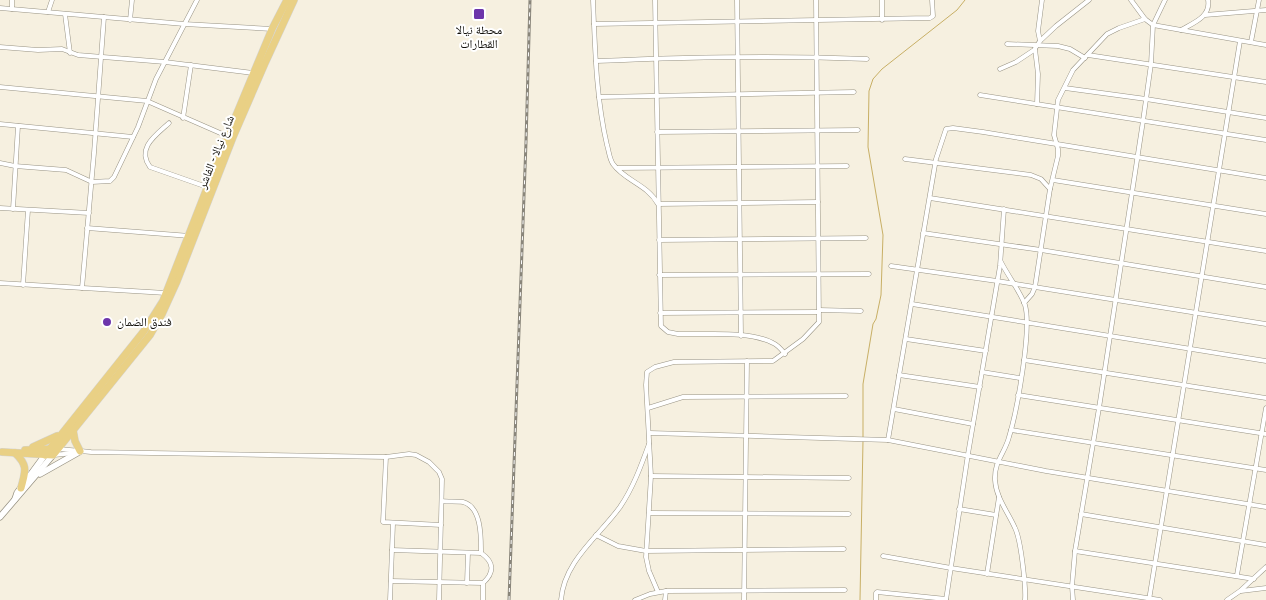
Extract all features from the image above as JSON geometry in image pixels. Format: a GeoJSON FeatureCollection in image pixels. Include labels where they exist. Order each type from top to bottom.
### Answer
{"type":"FeatureCollection","features":[{"type":"Feature","properties":{"kind":"highway","name":"شارع نيالا - الفاشر"},"geometry":{"type":"LineString","coordinates":[[160,312],[176,276],[272,29],[291,0]]}},
{"type":"Feature","properties":{"kind":"highway","name":"شارع نيالا - الفاشر"},"geometry":{"type":"LineString","coordinates":[[230,137],[291,0]]}},
{"type":"Feature","properties":{"kind":"highway","name":"شارع نيالا - الفاشر"},"geometry":{"type":"LineString","coordinates":[[160,312],[166,293],[176,276]]}},
{"type":"Feature","properties":{"kind":"highway"},"geometry":{"type":"LineString","coordinates":[[1,452],[51,452],[73,430],[140,342],[160,312]]}},
{"type":"Feature","properties":{"kind":"highway"},"geometry":{"type":"LineString","coordinates":[[51,452],[62,433],[94,400]]}},
{"type":"Feature","properties":{"kind":"highway"},"geometry":{"type":"LineString","coordinates":[[73,430],[75,442],[82,451]]}},
{"type":"Feature","properties":{"kind":"highway"},"geometry":{"type":"LineString","coordinates":[[23,450],[46,442],[62,433]]}},
{"type":"Feature","properties":{"kind":"highway"},"geometry":{"type":"LineString","coordinates":[[1,452],[23,450],[51,452]]}},
{"type":"Feature","properties":{"kind":"highway"},"geometry":{"type":"LineString","coordinates":[[15,453],[23,460],[26,467],[21,488]]}},
{"type":"Feature","properties":{"kind":"main road"},"geometry":{"type":"LineString","coordinates":[[36,477],[82,451]]}},
{"type":"Feature","properties":{"kind":"main road"},"geometry":{"type":"LineString","coordinates":[[0,518],[36,477],[51,452]]}},
{"type":"Feature","properties":{"kind":"main road"},"geometry":{"type":"LineString","coordinates":[[15,499],[17,493],[51,452]]}},
{"type":"Feature","properties":{"kind":"street"},"geometry":{"type":"LineString","coordinates":[[12,0],[12,9]]}},
{"type":"Feature","properties":{"kind":"street"},"geometry":{"type":"LineString","coordinates":[[48,12],[52,0]]}},
{"type":"Feature","properties":{"kind":"street"},"geometry":{"type":"LineString","coordinates":[[130,20],[132,0]]}},
{"type":"Feature","properties":{"kind":"street"},"geometry":{"type":"LineString","coordinates":[[0,163],[66,170],[92,182],[110,181],[114,177],[133,136],[165,62],[197,0]]}},
{"type":"Feature","properties":{"kind":"street"},"geometry":{"type":"LineString","coordinates":[[593,0],[599,97],[603,132],[609,157],[612,164],[649,191],[658,204]]}},
{"type":"Feature","properties":{"kind":"street"},"geometry":{"type":"LineString","coordinates":[[655,0],[659,275],[662,328],[673,334],[740,336],[770,342],[779,346],[785,354]]}},
{"type":"Feature","properties":{"kind":"street"},"geometry":{"type":"LineString","coordinates":[[737,0],[740,336]]}},
{"type":"Feature","properties":{"kind":"street"},"geometry":{"type":"LineString","coordinates":[[658,592],[648,570],[646,551],[651,476],[646,376],[648,371],[667,363],[773,361],[785,354],[819,322],[816,0]]}},
{"type":"Feature","properties":{"kind":"street"},"geometry":{"type":"LineString","coordinates":[[882,0],[882,20]]}},
{"type":"Feature","properties":{"kind":"street"},"geometry":{"type":"LineString","coordinates":[[594,24],[931,18],[933,16],[932,0]]}},
{"type":"Feature","properties":{"kind":"street"},"geometry":{"type":"LineString","coordinates":[[1040,41],[1038,31],[1042,0]]}},
{"type":"Feature","properties":{"kind":"street"},"geometry":{"type":"LineString","coordinates":[[1000,69],[1016,62],[1036,47],[1062,20],[1089,0]]}},
{"type":"Feature","properties":{"kind":"street"},"geometry":{"type":"LineString","coordinates":[[1130,0],[1153,25],[1266,45]]}},
{"type":"Feature","properties":{"kind":"street"},"geometry":{"type":"LineString","coordinates":[[1073,600],[1072,586],[1075,551],[1094,443],[1143,121],[1151,64],[1153,25],[1165,0]]}},
{"type":"Feature","properties":{"kind":"street"},"geometry":{"type":"LineString","coordinates":[[1181,30],[1204,15],[1208,10],[1208,0]]}},
{"type":"Feature","properties":{"kind":"street"},"geometry":{"type":"LineString","coordinates":[[1251,42],[1259,0]]}},
{"type":"Feature","properties":{"kind":"street"},"geometry":{"type":"LineString","coordinates":[[0,8],[130,20],[272,29]]}},
{"type":"Feature","properties":{"kind":"street"},"geometry":{"type":"LineString","coordinates":[[1204,15],[1266,10]]}},
{"type":"Feature","properties":{"kind":"street"},"geometry":{"type":"LineString","coordinates":[[65,14],[70,53]]}},
{"type":"Feature","properties":{"kind":"street"},"geometry":{"type":"LineString","coordinates":[[82,288],[104,17]]}},
{"type":"Feature","properties":{"kind":"street"},"geometry":{"type":"LineString","coordinates":[[1024,303],[1035,287],[1050,189],[1056,164],[1057,145],[1054,135],[1058,100],[1074,70],[1112,30],[1146,19]]}},
{"type":"Feature","properties":{"kind":"street"},"geometry":{"type":"LineString","coordinates":[[1150,599],[1240,41]]}},
{"type":"Feature","properties":{"kind":"street"},"geometry":{"type":"LineString","coordinates":[[1007,44],[1064,47],[1086,57],[1151,64],[1266,82]]}},
{"type":"Feature","properties":{"kind":"street"},"geometry":{"type":"LineString","coordinates":[[0,47],[38,50],[62,49],[78,55],[165,62],[254,74]]}},
{"type":"Feature","properties":{"kind":"street"},"geometry":{"type":"LineString","coordinates":[[1036,47],[1038,74],[1037,104]]}},
{"type":"Feature","properties":{"kind":"street"},"geometry":{"type":"LineString","coordinates":[[596,61],[816,57],[867,59]]}},
{"type":"Feature","properties":{"kind":"street"},"geometry":{"type":"LineString","coordinates":[[184,118],[191,65]]}},
{"type":"Feature","properties":{"kind":"street"},"geometry":{"type":"LineString","coordinates":[[0,87],[147,101],[230,137]]}},
{"type":"Feature","properties":{"kind":"street"},"geometry":{"type":"LineString","coordinates":[[1065,88],[1266,118]]}},
{"type":"Feature","properties":{"kind":"street"},"geometry":{"type":"LineString","coordinates":[[599,97],[854,92]]}},
{"type":"Feature","properties":{"kind":"street"},"geometry":{"type":"LineString","coordinates":[[980,95],[1266,140]]}},
{"type":"Feature","properties":{"kind":"street"},"geometry":{"type":"LineString","coordinates":[[169,123],[148,144],[145,161],[150,167],[210,188]]}},
{"type":"Feature","properties":{"kind":"street"},"geometry":{"type":"LineString","coordinates":[[0,124],[133,136]]}},
{"type":"Feature","properties":{"kind":"street"},"geometry":{"type":"LineString","coordinates":[[13,209],[18,126]]}},
{"type":"Feature","properties":{"kind":"street"},"geometry":{"type":"LineString","coordinates":[[888,440],[935,163],[944,130],[948,128],[1266,178]]}},
{"type":"Feature","properties":{"kind":"street"},"geometry":{"type":"LineString","coordinates":[[657,132],[858,130]]}},
{"type":"Feature","properties":{"kind":"street"},"geometry":{"type":"LineString","coordinates":[[905,159],[1031,175],[1041,179],[1050,189]]}},
{"type":"Feature","properties":{"kind":"street"},"geometry":{"type":"LineString","coordinates":[[618,168],[847,166]]}},
{"type":"Feature","properties":{"kind":"street"},"geometry":{"type":"LineString","coordinates":[[1053,180],[1266,214]]}},
{"type":"Feature","properties":{"kind":"street"},"geometry":{"type":"LineString","coordinates":[[930,198],[1266,251]]}},
{"type":"Feature","properties":{"kind":"street"},"geometry":{"type":"LineString","coordinates":[[658,204],[818,202]]}},
{"type":"Feature","properties":{"kind":"street"},"geometry":{"type":"LineString","coordinates":[[0,208],[89,213]]}},
{"type":"Feature","properties":{"kind":"street"},"geometry":{"type":"LineString","coordinates":[[876,600],[877,592],[946,599],[1000,261],[1004,209]]}},
{"type":"Feature","properties":{"kind":"street"},"geometry":{"type":"LineString","coordinates":[[23,285],[28,210]]}},
{"type":"Feature","properties":{"kind":"street"},"geometry":{"type":"LineString","coordinates":[[88,228],[191,236]]}},
{"type":"Feature","properties":{"kind":"street"},"geometry":{"type":"LineString","coordinates":[[924,234],[1040,250],[1266,287]]}},
{"type":"Feature","properties":{"kind":"street"},"geometry":{"type":"LineString","coordinates":[[659,240],[866,238]]}},
{"type":"Feature","properties":{"kind":"street"},"geometry":{"type":"LineString","coordinates":[[1000,261],[1024,303],[1027,321],[1024,360],[1011,430],[1006,446],[997,462],[994,477],[999,496],[1016,531],[1024,579],[1025,600]]}},
{"type":"Feature","properties":{"kind":"street"},"geometry":{"type":"LineString","coordinates":[[891,266],[1266,324]]}},
{"type":"Feature","properties":{"kind":"street"},"geometry":{"type":"LineString","coordinates":[[659,275],[869,274]]}},
{"type":"Feature","properties":{"kind":"street"},"geometry":{"type":"LineString","coordinates":[[0,284],[166,293]]}},
{"type":"Feature","properties":{"kind":"street"},"geometry":{"type":"LineString","coordinates":[[912,304],[1266,361]]}},
{"type":"Feature","properties":{"kind":"street"},"geometry":{"type":"LineString","coordinates":[[660,313],[861,310]]}},
{"type":"Feature","properties":{"kind":"street"},"geometry":{"type":"LineString","coordinates":[[906,339],[986,351]]}},
{"type":"Feature","properties":{"kind":"street"},"geometry":{"type":"LineString","coordinates":[[1024,360],[1104,371],[1266,398]]}},
{"type":"Feature","properties":{"kind":"street"},"geometry":{"type":"LineString","coordinates":[[744,600],[747,361]]}},
{"type":"Feature","properties":{"kind":"street"},"geometry":{"type":"LineString","coordinates":[[982,372],[1020,378]]}},
{"type":"Feature","properties":{"kind":"street"},"geometry":{"type":"LineString","coordinates":[[899,375],[980,387]]}},
{"type":"Feature","properties":{"kind":"street"},"geometry":{"type":"LineString","coordinates":[[1018,395],[1264,434]]}},
{"type":"Feature","properties":{"kind":"street"},"geometry":{"type":"LineString","coordinates":[[648,408],[683,397],[846,396]]}},
{"type":"Feature","properties":{"kind":"street"},"geometry":{"type":"LineString","coordinates":[[1237,575],[1264,434],[1266,408]]}},
{"type":"Feature","properties":{"kind":"street"},"geometry":{"type":"LineString","coordinates":[[894,409],[973,424]]}},
{"type":"Feature","properties":{"kind":"street"},"geometry":{"type":"LineString","coordinates":[[1011,430],[1266,470]]}},
{"type":"Feature","properties":{"kind":"street"},"geometry":{"type":"LineString","coordinates":[[650,433],[876,438],[968,454],[997,462],[1266,507]]}},
{"type":"Feature","properties":{"kind":"street"},"geometry":{"type":"LineString","coordinates":[[561,600],[562,592],[575,562],[620,507],[640,470],[650,442]]}},
{"type":"Feature","properties":{"kind":"street"},"geometry":{"type":"LineString","coordinates":[[51,452],[82,451]]}},
{"type":"Feature","properties":{"kind":"street"},"geometry":{"type":"LineString","coordinates":[[51,452],[386,457],[409,454],[416,456],[429,462],[439,472],[442,479],[439,600]]}},
{"type":"Feature","properties":{"kind":"street"},"geometry":{"type":"LineString","coordinates":[[386,457],[383,522],[441,525]]}},
{"type":"Feature","properties":{"kind":"street"},"geometry":{"type":"LineString","coordinates":[[651,476],[849,478]]}},
{"type":"Feature","properties":{"kind":"street"},"geometry":{"type":"LineString","coordinates":[[987,574],[999,496]]}},
{"type":"Feature","properties":{"kind":"street"},"geometry":{"type":"LineString","coordinates":[[442,501],[463,502],[470,505],[480,524],[481,553]]}},
{"type":"Feature","properties":{"kind":"street"},"geometry":{"type":"LineString","coordinates":[[960,509],[996,515]]}},
{"type":"Feature","properties":{"kind":"street"},"geometry":{"type":"LineString","coordinates":[[649,513],[849,514]]}},
{"type":"Feature","properties":{"kind":"street"},"geometry":{"type":"LineString","coordinates":[[1081,514],[1266,545]]}},
{"type":"Feature","properties":{"kind":"street"},"geometry":{"type":"LineString","coordinates":[[390,600],[393,524]]}},
{"type":"Feature","properties":{"kind":"street"},"geometry":{"type":"LineString","coordinates":[[596,535],[618,546],[646,551],[844,549]]}},
{"type":"Feature","properties":{"kind":"street"},"geometry":{"type":"LineString","coordinates":[[392,550],[481,553],[488,558],[491,566],[489,577],[483,584],[483,600]]}},
{"type":"Feature","properties":{"kind":"street"},"geometry":{"type":"LineString","coordinates":[[1075,551],[1254,579]]}},
{"type":"Feature","properties":{"kind":"street"},"geometry":{"type":"LineString","coordinates":[[467,583],[468,553]]}},
{"type":"Feature","properties":{"kind":"street"},"geometry":{"type":"LineString","coordinates":[[883,556],[1158,600]]}},
{"type":"Feature","properties":{"kind":"street"},"geometry":{"type":"LineString","coordinates":[[1230,599],[1266,567]]}},
{"type":"Feature","properties":{"kind":"street"},"geometry":{"type":"LineString","coordinates":[[391,581],[483,584]]}},
{"type":"Feature","properties":{"kind":"street"},"geometry":{"type":"LineString","coordinates":[[1240,591],[1266,588]]}},
{"type":"Feature","properties":{"kind":"street"},"geometry":{"type":"LineString","coordinates":[[635,600],[666,591],[845,590]]}},
{"type":"Feature","properties":{"kind":"street"},"geometry":{"type":"LineString","coordinates":[[666,591],[666,600]]}},
{"type":"Feature","properties":{"kind":"waterway"},"geometry":{"type":"LineString","coordinates":[[863,437],[863,384],[873,324],[876,319],[881,295],[883,235],[868,147],[869,91],[873,79],[882,69],[957,10],[965,0]]}},
{"type":"Feature","properties":{"kind":"waterway"},"geometry":{"type":"LineString","coordinates":[[860,600],[863,441]]}},
{"type":"Feature","properties":{"kind":"railway"},"geometry":{"type":"LineString","coordinates":[[509,600],[530,0]]}},
{"type":"Feature","properties":{"kind":"place","name":"محطة نيالا القطارات"},"geometry":{"type":"Point","coordinates":[479,14]}},
{"type":"Feature","properties":{"kind":"place","name":"فندق الضمان"},"geometry":{"type":"Point","coordinates":[107,322]}}]}
